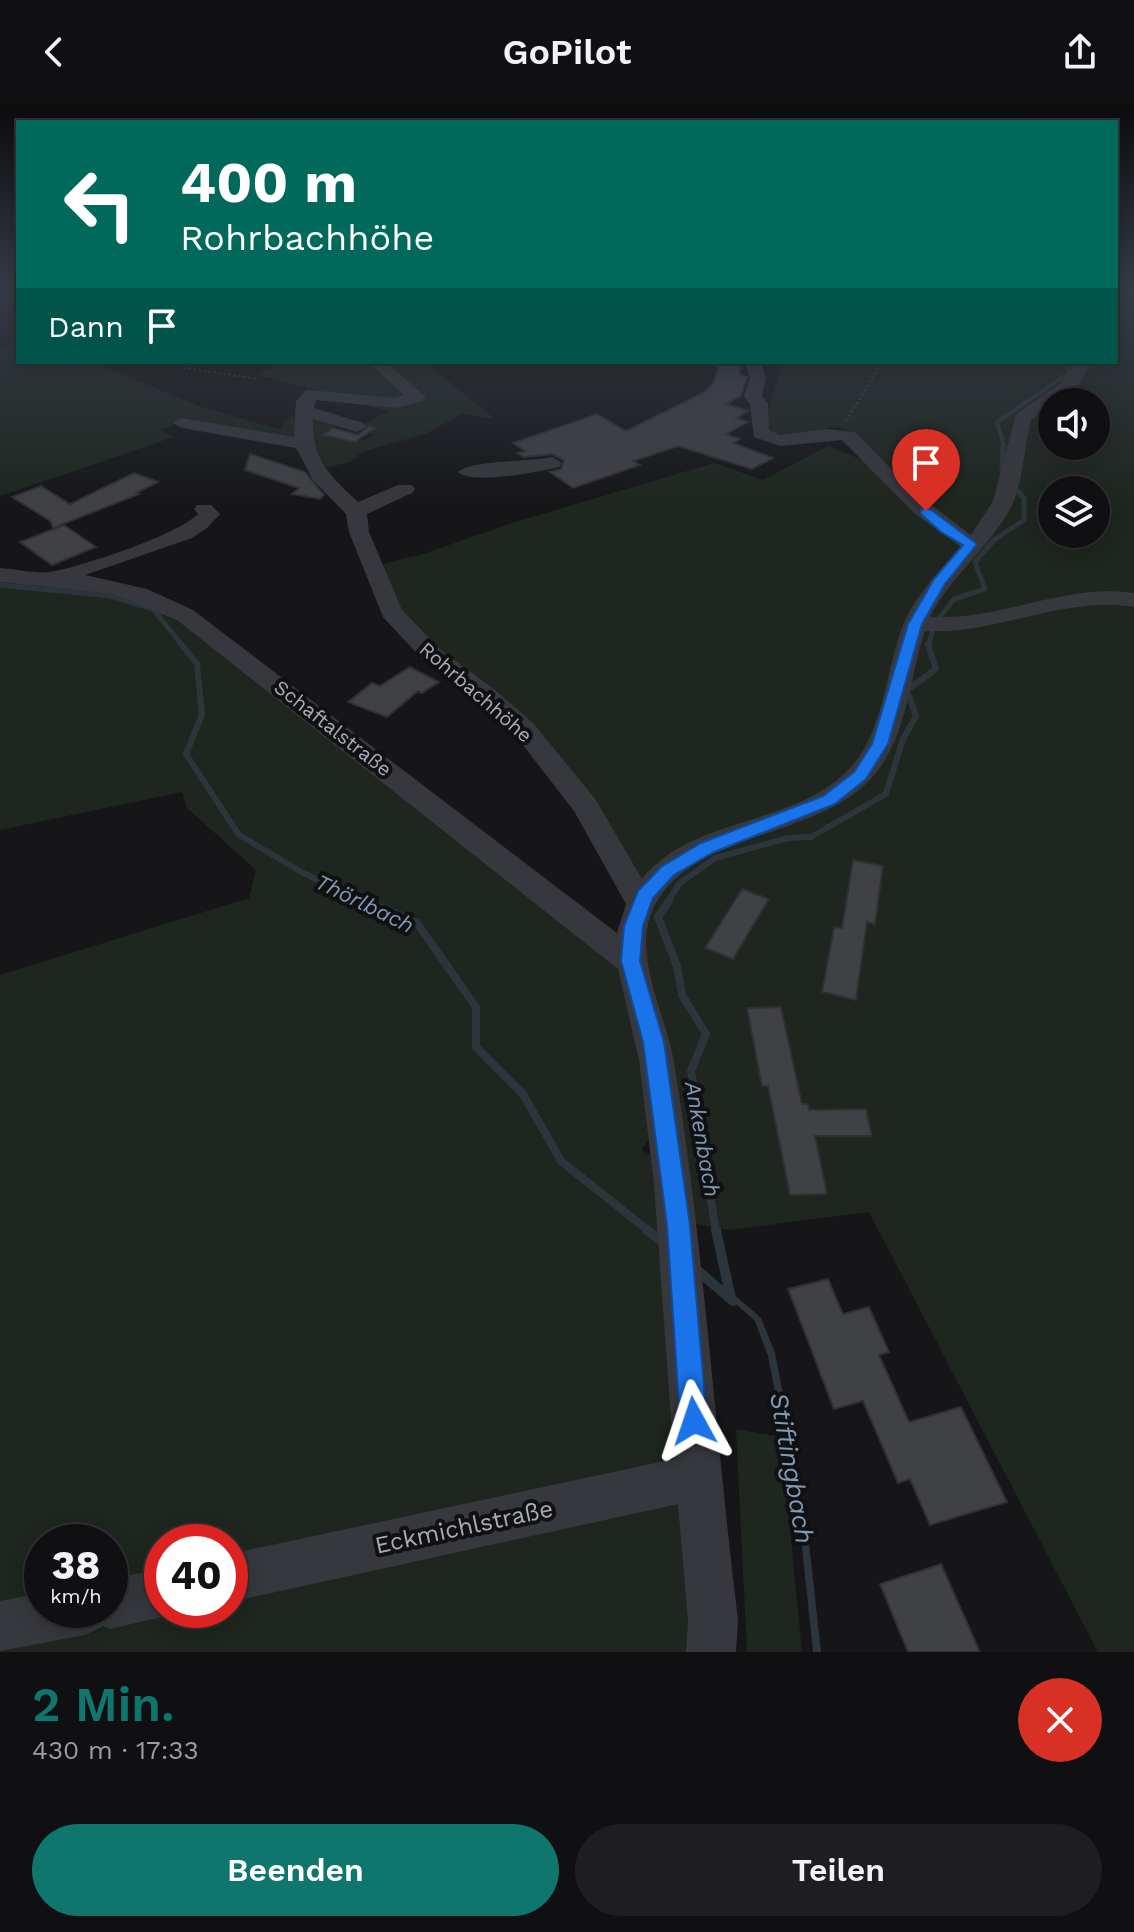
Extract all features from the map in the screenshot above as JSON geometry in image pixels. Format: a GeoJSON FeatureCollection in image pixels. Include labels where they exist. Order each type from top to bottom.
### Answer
{"type":"FeatureCollection","features":[{"type":"Feature","properties":{"kind":"street"},"geometry":{"type":"LineString","coordinates":[[304,426],[305,401],[312,394],[396,403],[417,397],[378,364]]}},
{"type":"Feature","properties":{"kind":"street"},"geometry":{"type":"LineString","coordinates":[[753,364],[758,377],[753,396],[759,404],[760,433],[763,436],[783,440],[839,433],[848,436],[883,474],[946,530],[971,544]]}},
{"type":"Feature","properties":{"kind":"street"},"geometry":{"type":"LineString","coordinates":[[711,1652],[713,1620],[678,1225],[654,1042],[630,961],[630,940],[641,904],[667,871],[687,859],[829,800],[860,776],[880,744],[915,624],[939,582],[985,530],[1003,502],[1022,418],[1071,383],[1080,374],[1083,364]]}},
{"type":"Feature","properties":{"kind":"street"},"geometry":{"type":"LineString","coordinates":[[182,423],[357,427]]}},
{"type":"Feature","properties":{"kind":"street"},"geometry":{"type":"LineString","coordinates":[[304,426],[332,428]]}},
{"type":"Feature","properties":{"kind":"street","name":"Rohrbachhöhe"},"geometry":{"type":"LineString","coordinates":[[304,426],[320,476],[356,512],[359,532],[391,612],[432,655],[486,695],[525,730],[586,807],[641,904]]}},
{"type":"Feature","properties":{"kind":"street"},"geometry":{"type":"LineString","coordinates":[[468,472],[495,468],[535,469],[552,463]]}},
{"type":"Feature","properties":{"kind":"street"},"geometry":{"type":"LineString","coordinates":[[356,512],[405,489]]}},
{"type":"Feature","properties":{"kind":"street"},"geometry":{"type":"LineString","coordinates":[[58,579],[170,540],[203,524],[210,514],[204,509]]}},
{"type":"Feature","properties":{"kind":"street","name":"Schaftalstraße"},"geometry":{"type":"LineString","coordinates":[[0,575],[116,585],[162,601],[185,615],[630,961]]}},
{"type":"Feature","properties":{"kind":"street"},"geometry":{"type":"LineString","coordinates":[[915,624],[969,624],[1065,598],[1095,594],[1134,600]]}},
{"type":"Feature","properties":{"kind":"street","name":"Eckmichlstraße"},"geometry":{"type":"LineString","coordinates":[[248,1574],[699,1476]]}},
{"type":"Feature","properties":{"kind":"street"},"geometry":{"type":"LineString","coordinates":[[0,1626],[24,1621]]}},
{"type":"Feature","properties":{"kind":"path"},"geometry":{"type":"LineString","coordinates":[[839,433],[881,364]]}},
{"type":"Feature","properties":{"kind":"path"},"geometry":{"type":"LineString","coordinates":[[184,368],[259,379]]}},
{"type":"Feature","properties":{"kind":"shaded area"},"geometry":{"type":"Polygon","coordinates":[[[0,360],[16,360],[16,364],[97,364],[199,406],[279,429],[291,416],[314,417],[336,426],[324,434],[326,437],[356,441],[373,435],[369,433],[375,428],[361,425],[388,411],[256,374],[283,364],[427,364],[495,419],[461,414],[428,433],[362,452],[350,462],[324,468],[311,441],[246,433],[187,418],[161,430],[174,437],[0,496],[0,360]]]}},
{"type":"Feature","properties":{"kind":"shaded area"},"geometry":{"type":"Polygon","coordinates":[[[1118,360],[1134,360],[1134,1652],[1098,1652],[869,1212],[729,1230],[696,1224],[657,1128],[641,1150],[655,1157],[692,1586],[687,1652],[0,1652],[0,975],[249,898],[256,870],[187,808],[182,792],[0,830],[0,580],[49,582],[142,598],[186,625],[624,970],[642,923],[622,897],[590,832],[518,733],[424,657],[366,568],[423,554],[515,522],[714,463],[763,480],[828,446],[884,469],[855,434],[843,428],[788,435],[768,433],[767,414],[781,364],[1118,364],[1118,360]]]}},
{"type":"Feature","properties":{"kind":"shaded area"},"geometry":{"type":"Polygon","coordinates":[[[736,1429],[781,1437],[802,1652],[747,1652],[736,1429]]]}},
{"type":"Feature","properties":{"kind":"water","name":"Stiftingbach"},"geometry":{"type":"Polygon","coordinates":[[[731,1292],[761,1318],[775,1353],[805,1506],[821,1652],[813,1652],[798,1509],[768,1356],[755,1321],[726,1295],[731,1292]]]}},
{"type":"Feature","properties":{"kind":"building"},"geometry":{"type":"Polygon","coordinates":[[[719,364],[740,364],[740,375],[747,377],[741,396],[726,404],[748,411],[736,418],[748,422],[726,434],[740,439],[733,443],[773,458],[752,469],[678,446],[633,461],[640,465],[573,488],[550,472],[561,469],[564,460],[552,454],[524,457],[517,453],[525,451],[513,443],[597,414],[626,431],[705,392],[714,382],[719,364]]]}},
{"type":"Feature","properties":{"kind":"building"},"geometry":{"type":"Polygon","coordinates":[[[369,426],[375,428],[355,442],[323,435],[333,428],[358,435],[369,426]]]}},
{"type":"Feature","properties":{"kind":"building"},"geometry":{"type":"Polygon","coordinates":[[[250,454],[305,472],[324,495],[320,499],[292,494],[299,488],[245,470],[250,454]]]}},
{"type":"Feature","properties":{"kind":"building"},"geometry":{"type":"Polygon","coordinates":[[[134,473],[158,482],[136,493],[139,494],[53,528],[50,521],[12,497],[41,486],[70,504],[134,473]]]}},
{"type":"Feature","properties":{"kind":"building"},"geometry":{"type":"Polygon","coordinates":[[[64,525],[96,547],[52,565],[20,542],[64,525]]]}},
{"type":"Feature","properties":{"kind":"building"},"geometry":{"type":"Polygon","coordinates":[[[410,667],[439,682],[422,693],[418,691],[387,717],[348,702],[372,683],[380,686],[410,667]]]}},
{"type":"Feature","properties":{"kind":"building"},"geometry":{"type":"Polygon","coordinates":[[[853,860],[883,866],[875,924],[867,922],[856,1000],[822,992],[834,927],[842,928],[853,860]]]}},
{"type":"Feature","properties":{"kind":"building"},"geometry":{"type":"Polygon","coordinates":[[[742,889],[769,899],[733,959],[705,948],[742,889]]]}},
{"type":"Feature","properties":{"kind":"building"},"geometry":{"type":"Polygon","coordinates":[[[781,1007],[802,1104],[808,1104],[809,1110],[866,1109],[872,1136],[815,1136],[827,1194],[790,1195],[768,1086],[762,1086],[747,1008],[781,1007]]]}},
{"type":"Feature","properties":{"kind":"building"},"geometry":{"type":"Polygon","coordinates":[[[828,1279],[843,1314],[869,1307],[889,1352],[879,1355],[909,1422],[961,1407],[1007,1502],[930,1525],[910,1479],[898,1483],[863,1401],[834,1409],[788,1289],[828,1279]]]}},
{"type":"Feature","properties":{"kind":"building"},"geometry":{"type":"Polygon","coordinates":[[[941,1564],[980,1652],[908,1652],[880,1584],[941,1564]]]}},
{"type":"Feature","properties":{"kind":"waterway","name":"Ankenbach"},"geometry":{"type":"LineString","coordinates":[[1004,446],[997,422],[1069,373],[1068,364]]}},
{"type":"Feature","properties":{"kind":"waterway","name":"Ankenbach"},"geometry":{"type":"LineString","coordinates":[[1002,472],[1003,444]]}},
{"type":"Feature","properties":{"kind":"waterway","name":"Ankenbach"},"geometry":{"type":"LineString","coordinates":[[937,621],[954,599],[985,589],[975,562],[994,540],[1024,520],[1024,498],[1016,489]]}},
{"type":"Feature","properties":{"kind":"waterway","name":"Thörlbach"},"geometry":{"type":"LineString","coordinates":[[0,585],[110,596],[153,609],[183,646]]}},
{"type":"Feature","properties":{"kind":"waterway","name":"Ankenbach"},"geometry":{"type":"LineString","coordinates":[[929,646],[932,632]]}},
{"type":"Feature","properties":{"kind":"waterway","name":"Thörlbach"},"geometry":{"type":"LineString","coordinates":[[181,644],[197,664],[202,715],[186,754],[239,835],[305,874],[370,903]]}},
{"type":"Feature","properties":{"kind":"waterway","name":"Ankenbach"},"geometry":{"type":"LineString","coordinates":[[667,903],[680,883],[715,858],[788,838],[811,837],[886,794],[903,739],[916,716],[907,690],[936,669],[928,644]]}},
{"type":"Feature","properties":{"kind":"waterway","name":"Thörlbach"},"geometry":{"type":"LineString","coordinates":[[366,901],[417,923],[476,1007],[476,1047],[523,1094],[561,1161],[650,1232]]}},
{"type":"Feature","properties":{"kind":"waterway","name":"Ankenbach"},"geometry":{"type":"LineString","coordinates":[[669,901],[658,917],[677,966],[682,995],[706,1034],[691,1071],[716,1232]]}},
{"type":"Feature","properties":{"kind":"waterway","name":"Thörlbach"},"geometry":{"type":"LineString","coordinates":[[647,1230],[663,1242]]}},
{"type":"Feature","properties":{"kind":"waterway","name":"Ankenbach"},"geometry":{"type":"LineString","coordinates":[[716,1230],[731,1299]]}},
{"type":"Feature","properties":{"kind":"waterway","name":"Thörlbach"},"geometry":{"type":"LineString","coordinates":[[697,1270],[733,1301]]}},
{"type":"Feature","properties":{"kind":"route"},"geometry":{"type":"LineString","coordinates":[[694,1421],[678,1225],[654,1042],[630,961],[630,940],[645,895],[667,871],[707,848],[829,800],[860,776],[880,744],[915,624],[939,582],[971,544],[946,530],[926,511]]}}]}
